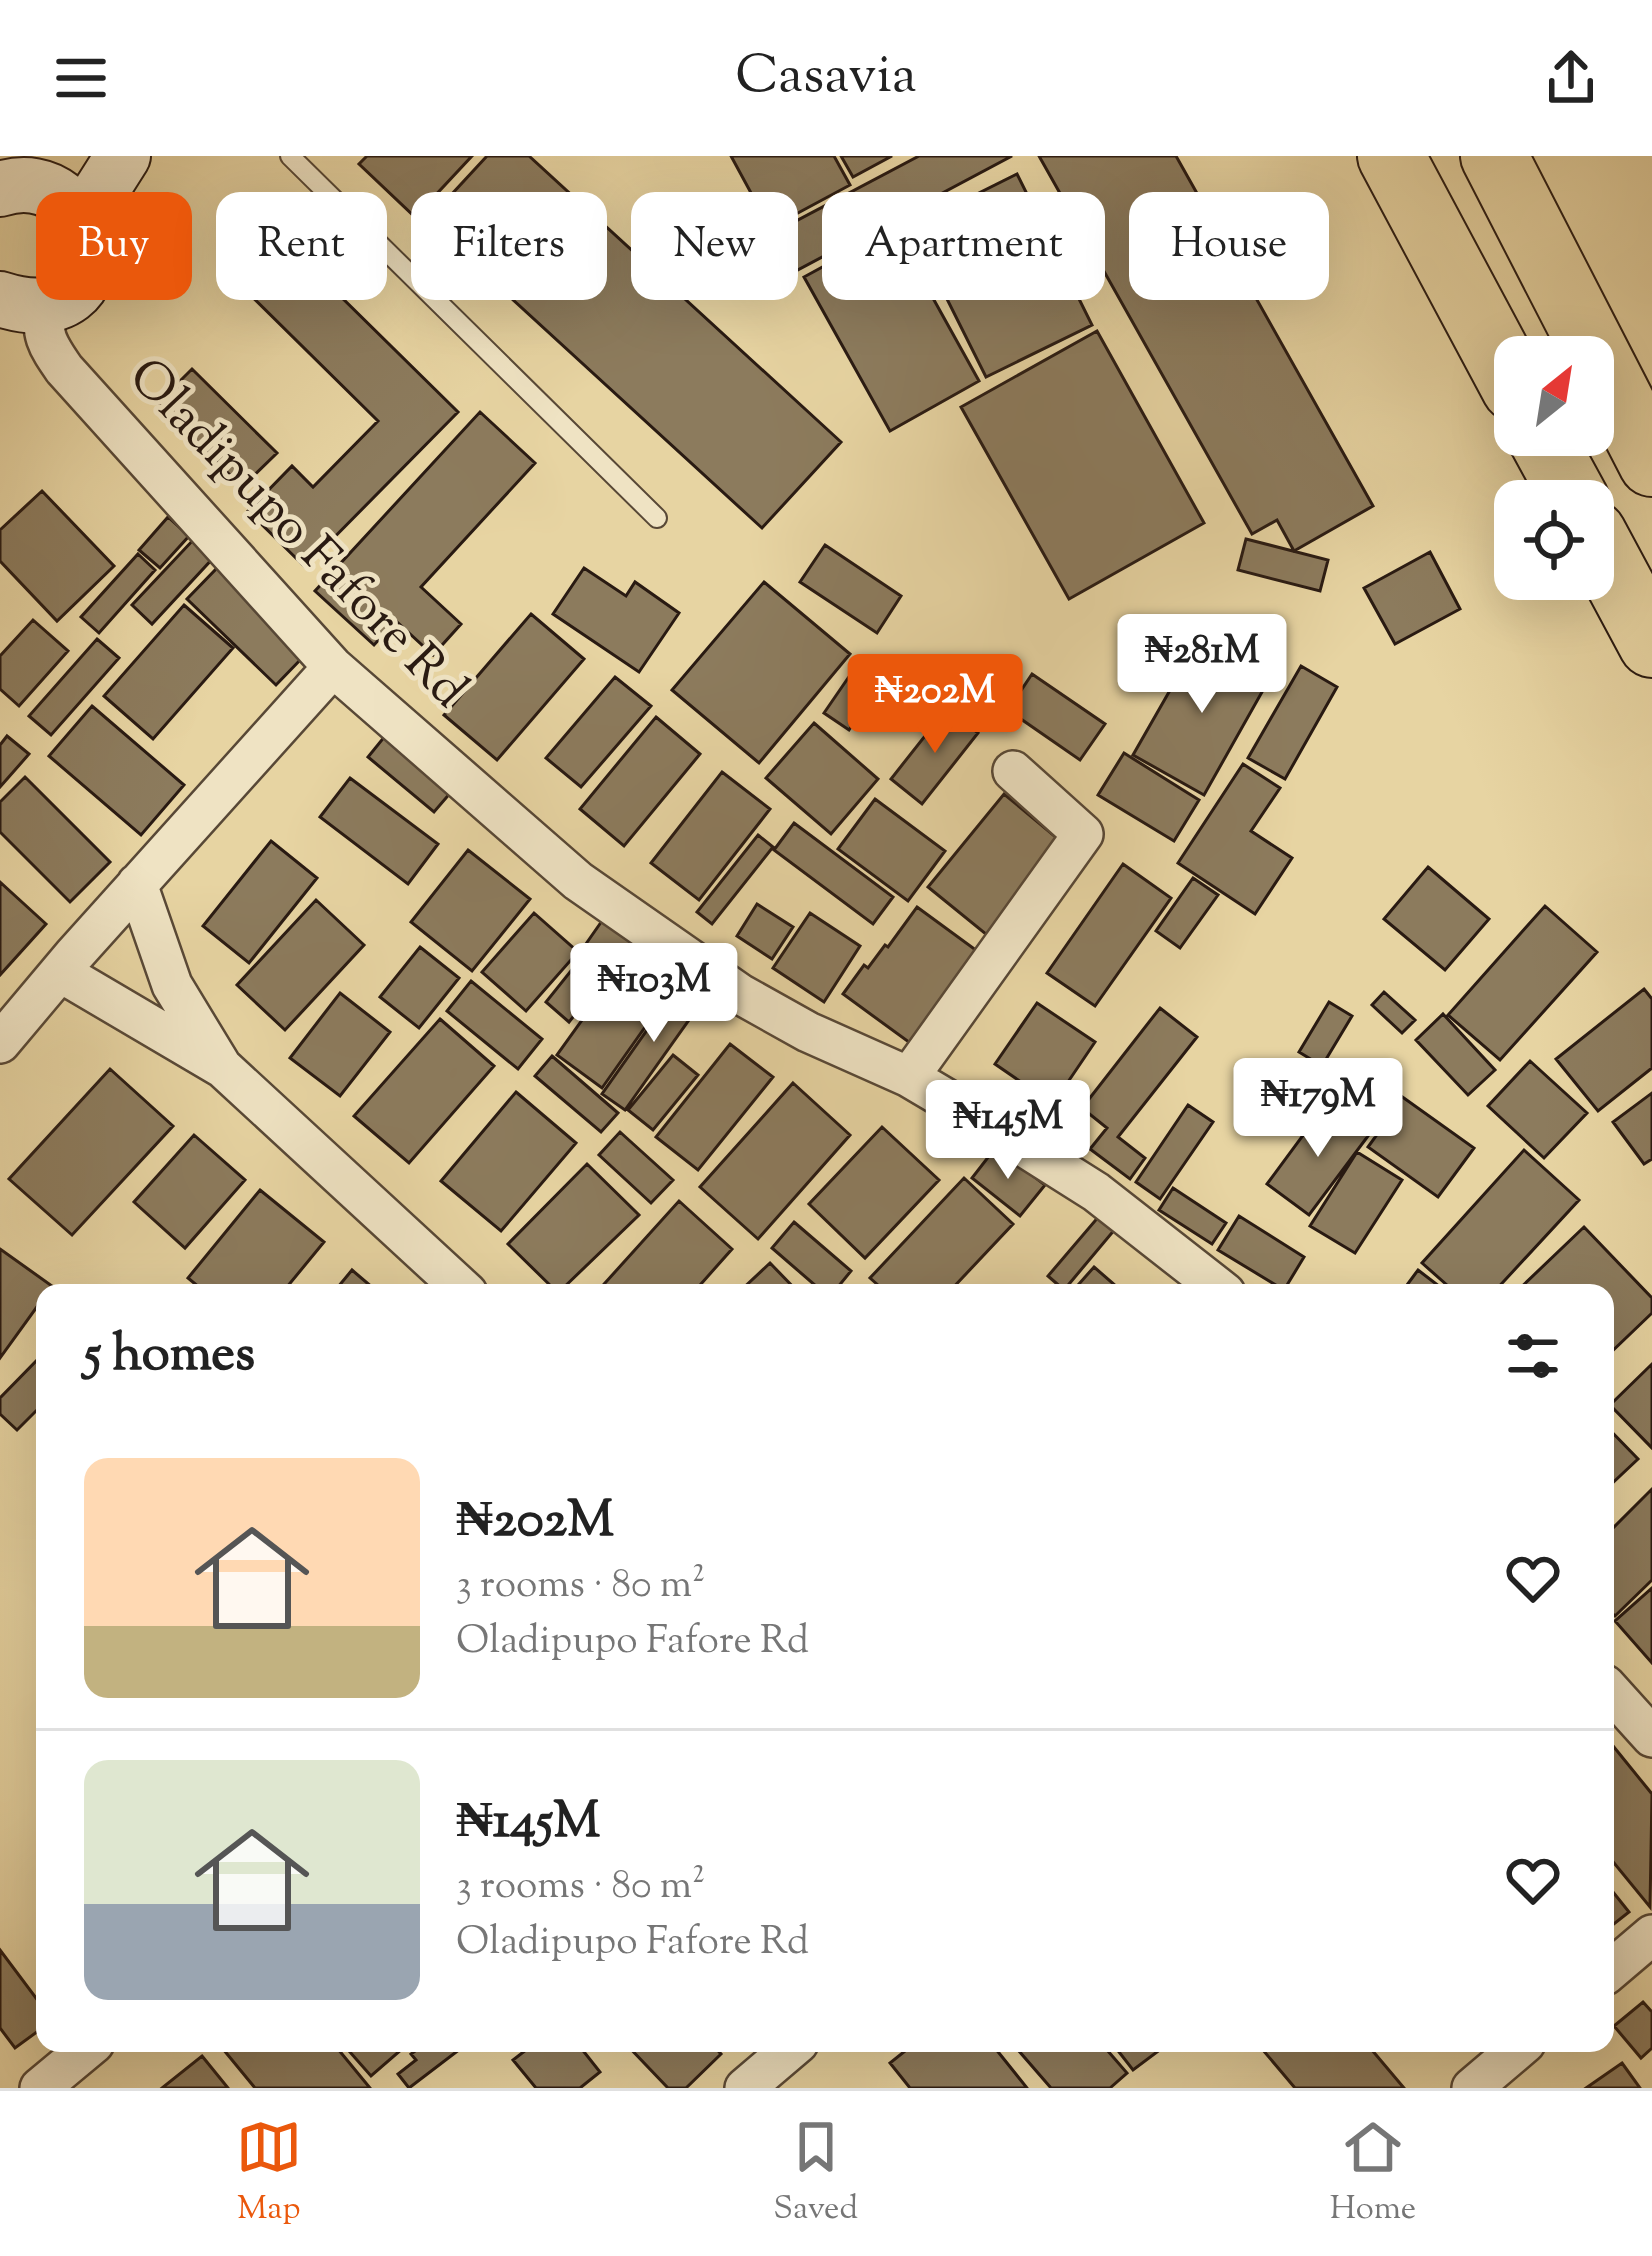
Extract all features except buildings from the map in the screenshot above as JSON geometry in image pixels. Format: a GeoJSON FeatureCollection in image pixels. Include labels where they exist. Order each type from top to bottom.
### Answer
{"type":"FeatureCollection","features":[{"type":"Feature","properties":{"kind":"highway"},"geometry":{"type":"LineString","coordinates":[[1391,156],[1494,349]]}},
{"type":"Feature","properties":{"kind":"highway"},"geometry":{"type":"LineString","coordinates":[[1494,156],[1652,463]]}},
{"type":"Feature","properties":{"kind":"highway"},"geometry":{"type":"LineString","coordinates":[[1614,573],[1652,644]]}},
{"type":"Feature","properties":{"kind":"main road"},"geometry":{"type":"LineString","coordinates":[[100,192],[123,156]]}},
{"type":"Feature","properties":{"kind":"main road"},"geometry":{"type":"LineString","coordinates":[[28,175],[62,192]]}},
{"type":"Feature","properties":{"kind":"main road"},"geometry":{"type":"LineString","coordinates":[[18,309],[49,300]]}},
{"type":"Feature","properties":{"kind":"street","name":"Oladipupo Fafore Rd"},"geometry":{"type":"LineString","coordinates":[[18,309],[41,324],[45,342],[64,369],[333,667],[578,881],[740,994],[808,1032],[909,1077],[1096,1192],[1214,1284]]}},
{"type":"Feature","properties":{"kind":"street"},"geometry":{"type":"LineString","coordinates":[[0,1043],[333,667]]}},
{"type":"Feature","properties":{"kind":"street"},"geometry":{"type":"LineString","coordinates":[[909,1077],[1083,834],[1013,771]]}},
{"type":"Feature","properties":{"kind":"street"},"geometry":{"type":"LineString","coordinates":[[137,884],[172,985],[223,1068]]}},
{"type":"Feature","properties":{"kind":"street"},"geometry":{"type":"LineString","coordinates":[[59,972],[223,1068],[457,1284]]}},
{"type":"Feature","properties":{"kind":"street"},"geometry":{"type":"LineString","coordinates":[[1614,1695],[1652,1737]]}},
{"type":"Feature","properties":{"kind":"street"},"geometry":{"type":"LineString","coordinates":[[1614,1967],[1652,1935]]}},
{"type":"Feature","properties":{"kind":"street"},"geometry":{"type":"LineString","coordinates":[[40,2088],[83,2052]]}},
{"type":"Feature","properties":{"kind":"street"},"geometry":{"type":"LineString","coordinates":[[745,2088],[788,2052]]}},
{"type":"Feature","properties":{"kind":"street"},"geometry":{"type":"LineString","coordinates":[[1472,2088],[1514,2052]]}},
{"type":"Feature","properties":{"kind":"lane"},"geometry":{"type":"LineString","coordinates":[[290,156],[657,518]]}}]}
